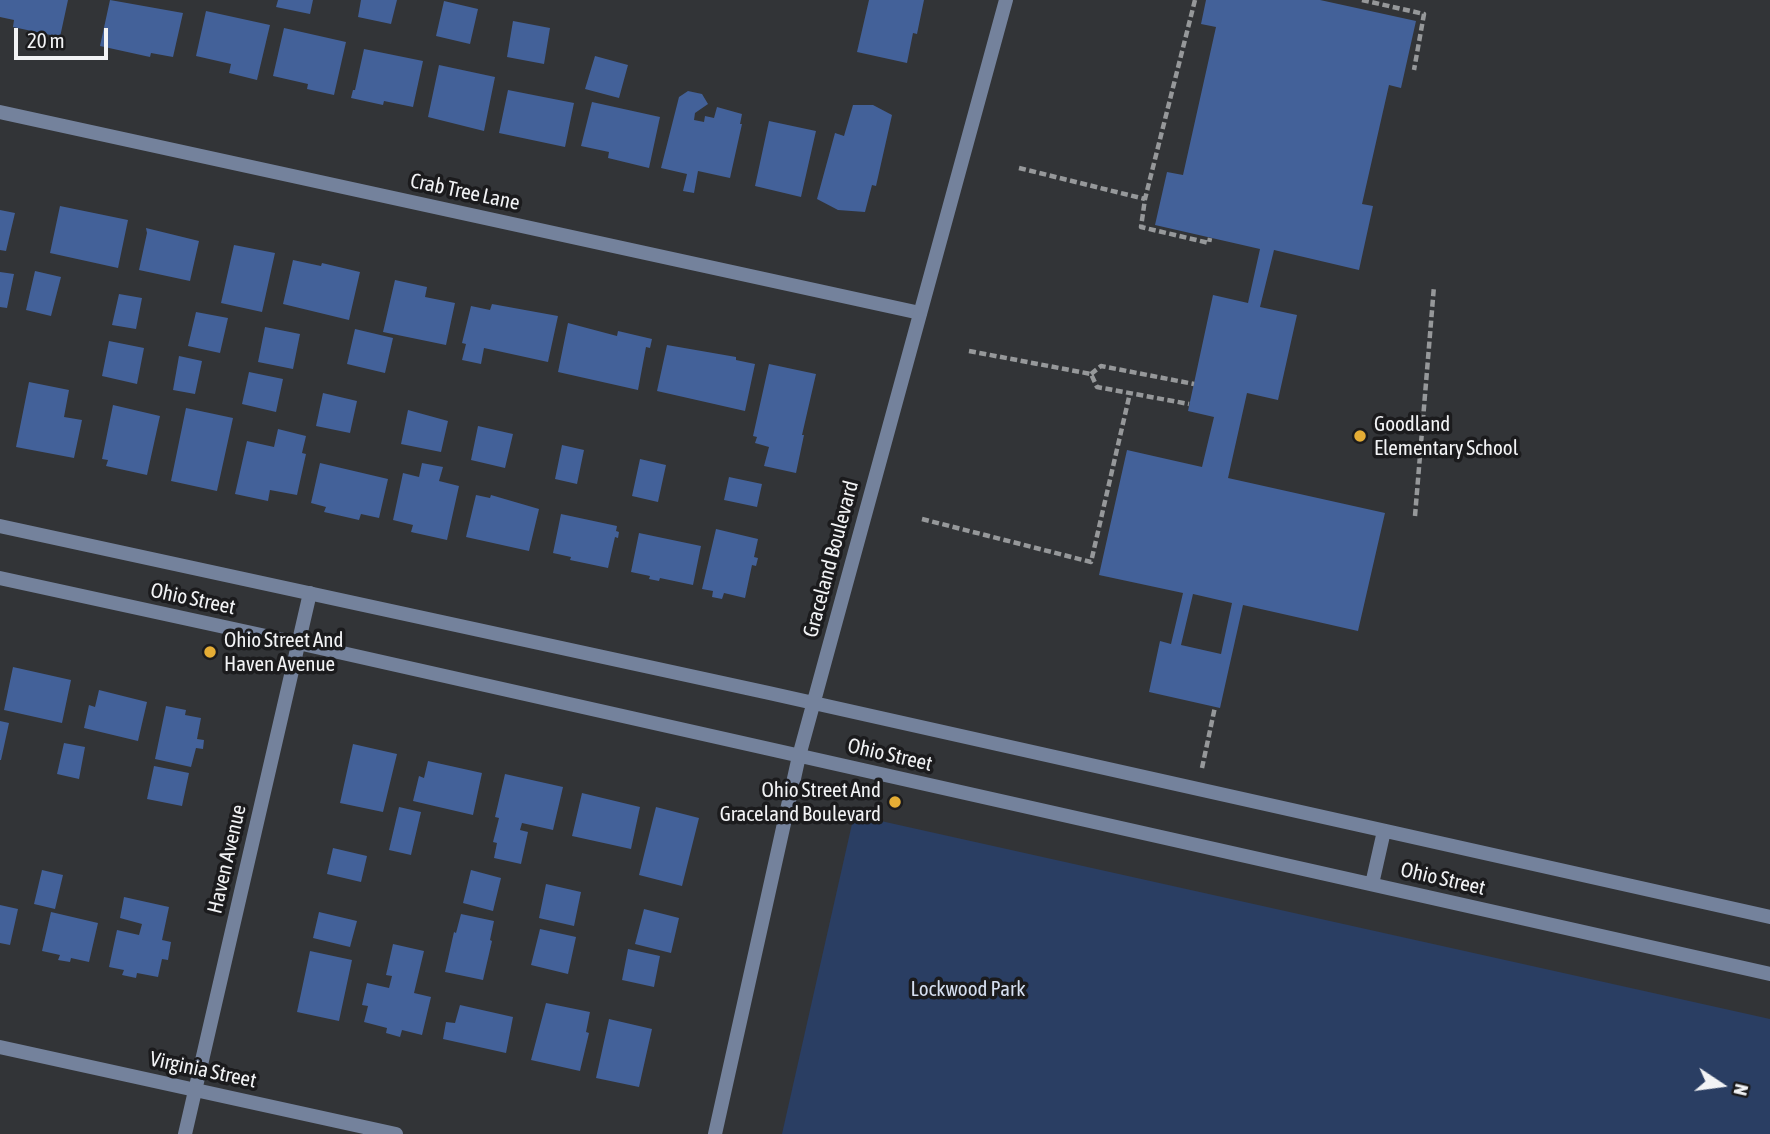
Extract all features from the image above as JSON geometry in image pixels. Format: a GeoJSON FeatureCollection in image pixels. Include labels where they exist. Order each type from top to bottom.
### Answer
{"type":"FeatureCollection","features":[{"type":"Feature","properties":{"kind":"street","name":"Graceland Boulevard"},"geometry":{"type":"LineString","coordinates":[[715,1134],[799,756],[1006,0]]}},
{"type":"Feature","properties":{"kind":"street","name":"Crab Tree Lane"},"geometry":{"type":"LineString","coordinates":[[0,112],[920,313]]}},
{"type":"Feature","properties":{"kind":"street","name":"Ohio Street"},"geometry":{"type":"LineString","coordinates":[[0,526],[814,703],[1770,917]]}},
{"type":"Feature","properties":{"kind":"street","name":"Ohio Street"},"geometry":{"type":"LineString","coordinates":[[0,578],[1770,974]]}},
{"type":"Feature","properties":{"kind":"street","name":"Haven Avenue"},"geometry":{"type":"LineString","coordinates":[[185,1134],[310,593]]}},
{"type":"Feature","properties":{"kind":"street"},"geometry":{"type":"LineString","coordinates":[[1372,884],[1384,831]]}},
{"type":"Feature","properties":{"kind":"street","name":"Virginia Street"},"geometry":{"type":"LineString","coordinates":[[0,1047],[397,1134]]}},
{"type":"Feature","properties":{"kind":"path"},"geometry":{"type":"LineString","coordinates":[[1195,0],[1145,199],[1141,227],[1209,243],[1210,238]]}},
{"type":"Feature","properties":{"kind":"path"},"geometry":{"type":"LineString","coordinates":[[1362,0],[1424,14],[1414,70]]}},
{"type":"Feature","properties":{"kind":"path"},"geometry":{"type":"LineString","coordinates":[[1020,168],[1145,199]]}},
{"type":"Feature","properties":{"kind":"path"},"geometry":{"type":"LineString","coordinates":[[1415,516],[1434,286]]}},
{"type":"Feature","properties":{"kind":"path"},"geometry":{"type":"LineString","coordinates":[[969,351],[1091,374],[1101,366],[1194,384]]}},
{"type":"Feature","properties":{"kind":"path"},"geometry":{"type":"LineString","coordinates":[[1091,374],[1097,387],[1189,404]]}},
{"type":"Feature","properties":{"kind":"path"},"geometry":{"type":"LineString","coordinates":[[922,519],[1091,562],[1130,393]]}},
{"type":"Feature","properties":{"kind":"path"},"geometry":{"type":"LineString","coordinates":[[1198,789],[1215,707]]}},
{"type":"Feature","properties":{"kind":"green space","name":"Lockwood Park"},"geometry":{"type":"Polygon","coordinates":[[[854,815],[1770,1019],[1770,1134],[782,1134],[854,815]]]}},
{"type":"Feature","properties":{"kind":"building"},"geometry":{"type":"Polygon","coordinates":[[[0,0],[68,0],[60,37],[13,27],[14,20],[0,17],[0,0]]]}},
{"type":"Feature","properties":{"kind":"building"},"geometry":{"type":"Polygon","coordinates":[[[110,0],[183,13],[173,57],[151,53],[150,57],[100,46],[110,0]]]}},
{"type":"Feature","properties":{"kind":"building"},"geometry":{"type":"Polygon","coordinates":[[[278,0],[313,0],[310,14],[276,7],[278,0]]]}},
{"type":"Feature","properties":{"kind":"building"},"geometry":{"type":"Polygon","coordinates":[[[361,0],[397,0],[391,24],[358,17],[361,0]]]}},
{"type":"Feature","properties":{"kind":"building"},"geometry":{"type":"Polygon","coordinates":[[[869,0],[924,0],[907,63],[857,52],[869,0]]]}},
{"type":"Feature","properties":{"kind":"building"},"geometry":{"type":"Polygon","coordinates":[[[1206,0],[1320,0],[1416,21],[1401,88],[1389,85],[1362,204],[1373,206],[1359,270],[1274,250],[1260,307],[1297,315],[1278,400],[1247,393],[1228,478],[1385,513],[1358,631],[1243,605],[1220,708],[1149,692],[1160,641],[1171,644],[1183,593],[1099,575],[1127,450],[1202,467],[1214,417],[1188,411],[1213,295],[1248,303],[1260,249],[1155,225],[1167,172],[1183,175],[1216,27],[1201,24],[1206,0]],[[1193,594],[1181,645],[1221,654],[1232,603],[1193,594]]]}},
{"type":"Feature","properties":{"kind":"building"},"geometry":{"type":"Polygon","coordinates":[[[444,1],[478,9],[470,44],[436,36],[444,1]]]}},
{"type":"Feature","properties":{"kind":"building"},"geometry":{"type":"Polygon","coordinates":[[[206,11],[270,25],[257,80],[229,73],[231,64],[196,56],[206,11]]]}},
{"type":"Feature","properties":{"kind":"building"},"geometry":{"type":"Polygon","coordinates":[[[513,21],[550,28],[544,64],[507,57],[513,21]]]}},
{"type":"Feature","properties":{"kind":"building"},"geometry":{"type":"Polygon","coordinates":[[[284,28],[346,42],[334,95],[307,89],[308,84],[273,76],[284,28]]]}},
{"type":"Feature","properties":{"kind":"building"},"geometry":{"type":"Polygon","coordinates":[[[364,49],[423,61],[413,107],[384,101],[383,105],[351,98],[364,49]]]}},
{"type":"Feature","properties":{"kind":"building"},"geometry":{"type":"Polygon","coordinates":[[[595,56],[628,65],[619,98],[585,89],[595,56]]]}},
{"type":"Feature","properties":{"kind":"building"},"geometry":{"type":"Polygon","coordinates":[[[439,65],[495,77],[484,131],[428,117],[439,65]]]}},
{"type":"Feature","properties":{"kind":"building"},"geometry":{"type":"Polygon","coordinates":[[[508,90],[574,103],[565,147],[499,133],[508,90]]]}},
{"type":"Feature","properties":{"kind":"building"},"geometry":{"type":"Polygon","coordinates":[[[688,91],[702,94],[708,104],[695,113],[694,120],[704,122],[705,116],[714,118],[717,107],[742,114],[730,178],[698,171],[694,193],[683,191],[687,174],[661,168],[679,97],[688,91]]]}},
{"type":"Feature","properties":{"kind":"building"},"geometry":{"type":"Polygon","coordinates":[[[592,102],[660,117],[649,168],[608,158],[609,152],[581,146],[592,102]]]}},
{"type":"Feature","properties":{"kind":"building"},"geometry":{"type":"Polygon","coordinates":[[[853,105],[873,105],[892,115],[876,186],[872,185],[865,212],[838,210],[817,199],[835,133],[844,136],[853,105]]]}},
{"type":"Feature","properties":{"kind":"building"},"geometry":{"type":"Polygon","coordinates":[[[769,121],[816,131],[801,197],[755,186],[769,121]]]}},
{"type":"Feature","properties":{"kind":"building"},"geometry":{"type":"Polygon","coordinates":[[[60,206],[128,220],[118,268],[50,253],[60,206]]]}},
{"type":"Feature","properties":{"kind":"building"},"geometry":{"type":"Polygon","coordinates":[[[0,210],[15,213],[6,251],[0,250],[0,210]]]}},
{"type":"Feature","properties":{"kind":"building"},"geometry":{"type":"Polygon","coordinates":[[[146,228],[199,241],[190,281],[139,270],[146,228]]]}},
{"type":"Feature","properties":{"kind":"building"},"geometry":{"type":"Polygon","coordinates":[[[234,245],[275,253],[262,312],[221,303],[234,245]]]}},
{"type":"Feature","properties":{"kind":"building"},"geometry":{"type":"Polygon","coordinates":[[[293,260],[321,266],[322,263],[360,272],[349,320],[283,304],[293,260]]]}},
{"type":"Feature","properties":{"kind":"building"},"geometry":{"type":"Polygon","coordinates":[[[35,271],[61,277],[51,316],[26,310],[35,271]]]}},
{"type":"Feature","properties":{"kind":"building"},"geometry":{"type":"Polygon","coordinates":[[[0,272],[14,274],[7,308],[0,307],[0,272]]]}},
{"type":"Feature","properties":{"kind":"building"},"geometry":{"type":"Polygon","coordinates":[[[395,280],[427,287],[425,297],[455,303],[446,345],[383,332],[395,280]]]}},
{"type":"Feature","properties":{"kind":"building"},"geometry":{"type":"Polygon","coordinates":[[[119,294],[142,298],[136,329],[112,325],[119,294]]]}},
{"type":"Feature","properties":{"kind":"building"},"geometry":{"type":"Polygon","coordinates":[[[492,304],[558,316],[548,362],[484,348],[481,364],[462,360],[466,344],[462,343],[471,306],[490,310],[492,304]]]}},
{"type":"Feature","properties":{"kind":"building"},"geometry":{"type":"Polygon","coordinates":[[[196,312],[228,318],[220,353],[188,346],[196,312]]]}},
{"type":"Feature","properties":{"kind":"building"},"geometry":{"type":"Polygon","coordinates":[[[568,323],[617,336],[618,331],[652,339],[650,348],[646,347],[638,390],[558,372],[568,323]]]}},
{"type":"Feature","properties":{"kind":"building"},"geometry":{"type":"Polygon","coordinates":[[[265,327],[300,334],[293,369],[258,362],[265,327]]]}},
{"type":"Feature","properties":{"kind":"building"},"geometry":{"type":"Polygon","coordinates":[[[355,329],[393,338],[385,373],[347,364],[355,329]]]}},
{"type":"Feature","properties":{"kind":"building"},"geometry":{"type":"Polygon","coordinates":[[[109,341],[144,348],[137,384],[102,376],[109,341]]]}},
{"type":"Feature","properties":{"kind":"building"},"geometry":{"type":"Polygon","coordinates":[[[667,345],[736,357],[736,360],[755,364],[745,411],[657,391],[667,345]]]}},
{"type":"Feature","properties":{"kind":"building"},"geometry":{"type":"Polygon","coordinates":[[[179,356],[202,361],[195,394],[173,390],[179,356]]]}},
{"type":"Feature","properties":{"kind":"building"},"geometry":{"type":"Polygon","coordinates":[[[769,364],[816,374],[796,473],[764,466],[769,447],[755,443],[757,437],[753,436],[769,364]]]}},
{"type":"Feature","properties":{"kind":"building"},"geometry":{"type":"Polygon","coordinates":[[[249,372],[283,379],[276,412],[242,404],[249,372]]]}},
{"type":"Feature","properties":{"kind":"building"},"geometry":{"type":"Polygon","coordinates":[[[29,382],[69,390],[64,417],[82,420],[74,458],[16,447],[29,382]]]}},
{"type":"Feature","properties":{"kind":"building"},"geometry":{"type":"Polygon","coordinates":[[[323,393],[357,401],[350,433],[316,426],[323,393]]]}},
{"type":"Feature","properties":{"kind":"building"},"geometry":{"type":"Polygon","coordinates":[[[113,405],[160,416],[147,475],[106,466],[108,460],[102,459],[113,405]]]}},
{"type":"Feature","properties":{"kind":"building"},"geometry":{"type":"Polygon","coordinates":[[[186,408],[233,418],[217,491],[171,481],[186,408]]]}},
{"type":"Feature","properties":{"kind":"building"},"geometry":{"type":"Polygon","coordinates":[[[408,410],[448,421],[441,452],[401,444],[408,410]]]}},
{"type":"Feature","properties":{"kind":"building"},"geometry":{"type":"Polygon","coordinates":[[[478,426],[513,434],[505,468],[471,460],[478,426]]]}},
{"type":"Feature","properties":{"kind":"building"},"geometry":{"type":"Polygon","coordinates":[[[278,429],[306,436],[302,453],[306,454],[297,495],[270,490],[268,501],[235,494],[247,441],[274,447],[278,429]]]}},
{"type":"Feature","properties":{"kind":"building"},"geometry":{"type":"Polygon","coordinates":[[[562,445],[584,450],[577,484],[555,479],[562,445]]]}},
{"type":"Feature","properties":{"kind":"building"},"geometry":{"type":"Polygon","coordinates":[[[640,459],[666,465],[658,502],[632,496],[640,459]]]}},
{"type":"Feature","properties":{"kind":"building"},"geometry":{"type":"Polygon","coordinates":[[[320,463],[388,479],[379,518],[361,514],[359,520],[324,512],[326,507],[311,503],[320,463]]]}},
{"type":"Feature","properties":{"kind":"building"},"geometry":{"type":"Polygon","coordinates":[[[422,463],[443,467],[439,481],[459,486],[447,540],[411,532],[413,525],[393,520],[403,473],[419,477],[422,463]]]}},
{"type":"Feature","properties":{"kind":"building"},"geometry":{"type":"Polygon","coordinates":[[[729,477],[762,484],[757,507],[724,500],[729,477]]]}},
{"type":"Feature","properties":{"kind":"building"},"geometry":{"type":"Polygon","coordinates":[[[476,495],[490,498],[491,495],[539,509],[529,551],[466,537],[476,495]]]}},
{"type":"Feature","properties":{"kind":"building"},"geometry":{"type":"Polygon","coordinates":[[[561,514],[617,526],[618,538],[615,537],[608,568],[570,560],[571,557],[553,553],[561,514]]]}},
{"type":"Feature","properties":{"kind":"building"},"geometry":{"type":"Polygon","coordinates":[[[716,529],[758,539],[754,557],[758,558],[756,566],[752,565],[745,598],[724,593],[722,599],[712,597],[713,591],[702,589],[716,529]]]}},
{"type":"Feature","properties":{"kind":"building"},"geometry":{"type":"Polygon","coordinates":[[[639,533],[701,546],[693,585],[660,578],[659,581],[649,579],[650,576],[631,572],[639,533]]]}},
{"type":"Feature","properties":{"kind":"building"},"geometry":{"type":"Polygon","coordinates":[[[13,667],[71,680],[62,723],[4,710],[13,667]]]}},
{"type":"Feature","properties":{"kind":"building"},"geometry":{"type":"Polygon","coordinates":[[[99,690],[147,702],[138,741],[84,728],[89,705],[95,707],[99,690]]]}},
{"type":"Feature","properties":{"kind":"building"},"geometry":{"type":"Polygon","coordinates":[[[166,706],[186,710],[185,715],[201,718],[197,739],[204,740],[203,749],[196,748],[191,767],[155,759],[166,706]]]}},
{"type":"Feature","properties":{"kind":"building"},"geometry":{"type":"Polygon","coordinates":[[[0,721],[9,723],[1,760],[0,760],[0,721]]]}},
{"type":"Feature","properties":{"kind":"building"},"geometry":{"type":"Polygon","coordinates":[[[64,743],[85,747],[79,779],[57,774],[64,743]]]}},
{"type":"Feature","properties":{"kind":"building"},"geometry":{"type":"Polygon","coordinates":[[[353,744],[397,754],[383,812],[340,803],[353,744]]]}},
{"type":"Feature","properties":{"kind":"building"},"geometry":{"type":"Polygon","coordinates":[[[428,761],[482,773],[473,815],[413,801],[419,776],[424,778],[428,761]]]}},
{"type":"Feature","properties":{"kind":"building"},"geometry":{"type":"Polygon","coordinates":[[[154,766],[189,773],[182,806],[147,799],[154,766]]]}},
{"type":"Feature","properties":{"kind":"building"},"geometry":{"type":"Polygon","coordinates":[[[505,774],[563,787],[553,830],[522,823],[520,830],[528,832],[521,864],[494,858],[497,843],[493,842],[499,818],[495,817],[505,774]]]}},
{"type":"Feature","properties":{"kind":"building"},"geometry":{"type":"Polygon","coordinates":[[[582,793],[640,807],[631,849],[572,836],[582,793]]]}},
{"type":"Feature","properties":{"kind":"building"},"geometry":{"type":"Polygon","coordinates":[[[399,807],[421,812],[411,855],[389,850],[399,807]]]}},
{"type":"Feature","properties":{"kind":"building"},"geometry":{"type":"Polygon","coordinates":[[[656,807],[699,818],[682,886],[639,875],[656,807]]]}},
{"type":"Feature","properties":{"kind":"building"},"geometry":{"type":"Polygon","coordinates":[[[333,848],[367,856],[361,882],[327,874],[333,848]]]}},
{"type":"Feature","properties":{"kind":"building"},"geometry":{"type":"Polygon","coordinates":[[[42,870],[63,875],[55,909],[34,904],[42,870]]]}},
{"type":"Feature","properties":{"kind":"building"},"geometry":{"type":"Polygon","coordinates":[[[471,870],[501,878],[493,911],[463,903],[471,870]]]}},
{"type":"Feature","properties":{"kind":"building"},"geometry":{"type":"Polygon","coordinates":[[[546,884],[581,892],[574,926],[539,918],[546,884]]]}},
{"type":"Feature","properties":{"kind":"building"},"geometry":{"type":"Polygon","coordinates":[[[124,897],[169,907],[162,940],[171,942],[168,960],[162,959],[158,977],[137,973],[136,978],[122,975],[124,970],[109,967],[117,930],[139,935],[142,924],[120,918],[124,897]]]}},
{"type":"Feature","properties":{"kind":"building"},"geometry":{"type":"Polygon","coordinates":[[[0,905],[18,909],[10,945],[0,943],[0,905]]]}},
{"type":"Feature","properties":{"kind":"building"},"geometry":{"type":"Polygon","coordinates":[[[644,909],[679,918],[671,953],[635,944],[644,909]]]}},
{"type":"Feature","properties":{"kind":"building"},"geometry":{"type":"Polygon","coordinates":[[[51,912],[98,923],[89,962],[71,958],[70,962],[58,960],[60,955],[42,951],[51,912]]]}},
{"type":"Feature","properties":{"kind":"building"},"geometry":{"type":"Polygon","coordinates":[[[319,912],[357,921],[350,947],[313,938],[319,912]]]}},
{"type":"Feature","properties":{"kind":"building"},"geometry":{"type":"Polygon","coordinates":[[[461,914],[494,921],[483,980],[445,972],[461,914]]]}},
{"type":"Feature","properties":{"kind":"building"},"geometry":{"type":"Polygon","coordinates":[[[540,929],[576,937],[568,974],[531,965],[540,929]]]}},
{"type":"Feature","properties":{"kind":"building"},"geometry":{"type":"Polygon","coordinates":[[[393,944],[424,951],[414,993],[431,997],[422,1035],[402,1030],[400,1037],[386,1033],[387,1028],[364,1022],[368,1006],[362,1005],[367,983],[389,988],[392,976],[386,975],[393,944]]]}},
{"type":"Feature","properties":{"kind":"building"},"geometry":{"type":"Polygon","coordinates":[[[628,949],[660,956],[654,987],[622,980],[628,949]]]}},
{"type":"Feature","properties":{"kind":"building"},"geometry":{"type":"Polygon","coordinates":[[[310,951],[352,960],[339,1021],[297,1012],[310,951]]]}},
{"type":"Feature","properties":{"kind":"building"},"geometry":{"type":"Polygon","coordinates":[[[546,1003],[590,1012],[586,1032],[589,1033],[580,1071],[531,1060],[546,1003]]]}},
{"type":"Feature","properties":{"kind":"building"},"geometry":{"type":"Polygon","coordinates":[[[460,1005],[513,1017],[506,1053],[443,1039],[446,1022],[455,1023],[460,1005]]]}},
{"type":"Feature","properties":{"kind":"building"},"geometry":{"type":"Polygon","coordinates":[[[609,1019],[652,1029],[639,1087],[596,1078],[609,1019]]]}},
{"type":"Feature","properties":{"kind":"place","name":"Goodland Elementary School"},"geometry":{"type":"Point","coordinates":[1360,436]}},
{"type":"Feature","properties":{"kind":"place","name":"Ohio Street And Haven Avenue"},"geometry":{"type":"Point","coordinates":[210,652]}},
{"type":"Feature","properties":{"kind":"place","name":"Ohio Street And Graceland Boulevard"},"geometry":{"type":"Point","coordinates":[895,802]}}]}
